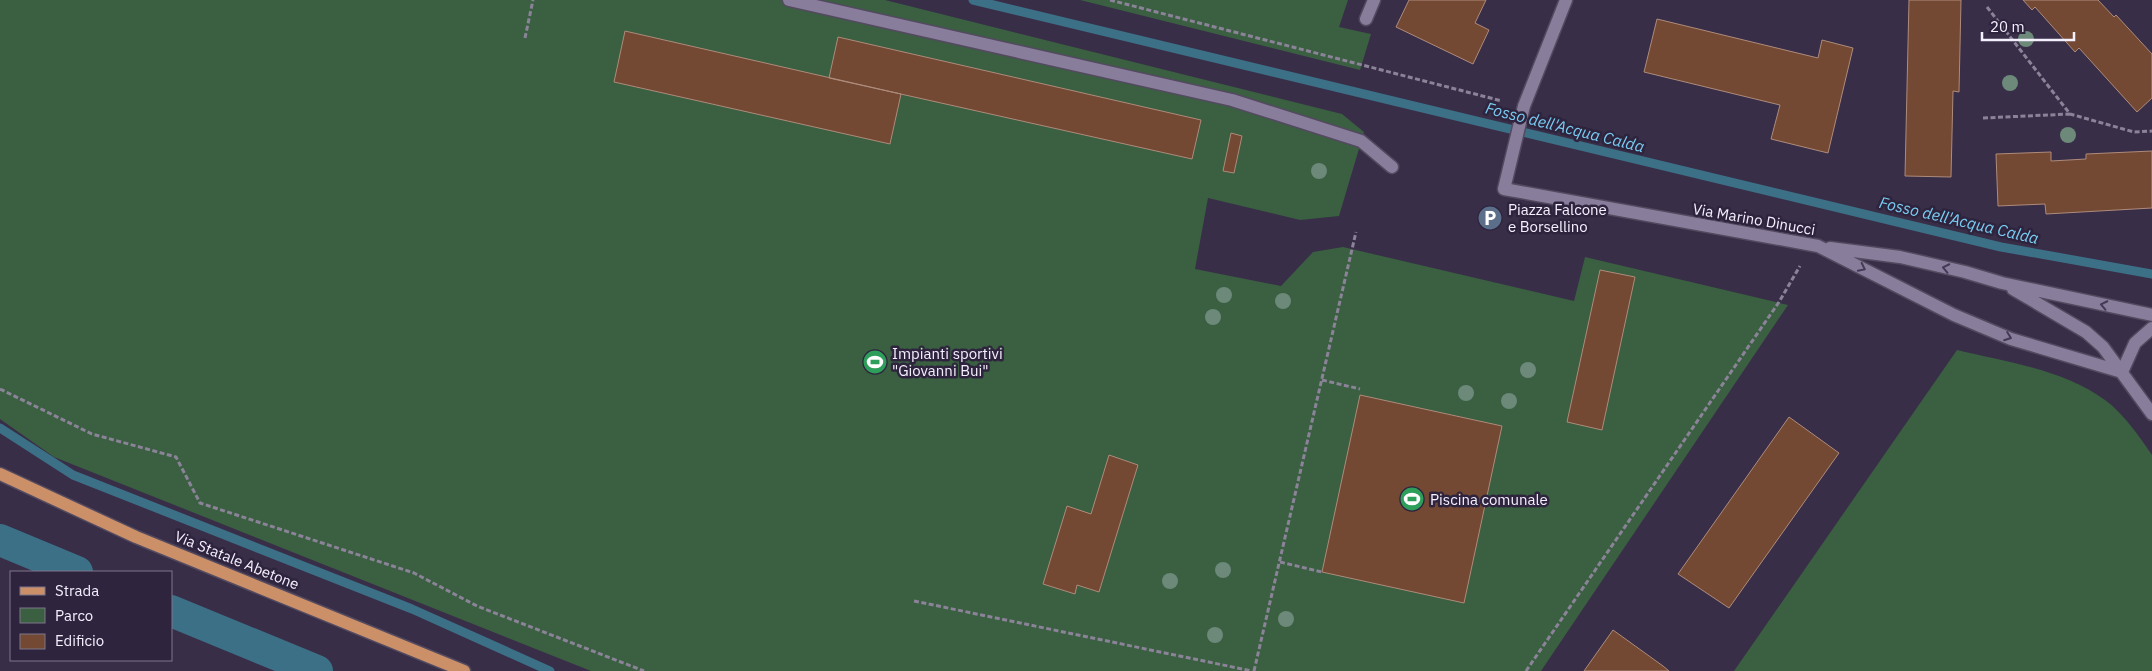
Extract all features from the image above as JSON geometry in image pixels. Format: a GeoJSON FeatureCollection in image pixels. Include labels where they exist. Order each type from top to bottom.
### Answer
{"type":"FeatureCollection","features":[{"type":"Feature","properties":{"kind":"main road","name":"Via Statale Abetone"},"geometry":{"type":"LineString","coordinates":[[0,474],[136,537],[464,671]]}},
{"type":"Feature","properties":{"kind":"street"},"geometry":{"type":"LineString","coordinates":[[789,0],[1232,100],[1361,141],[1392,168]]}},
{"type":"Feature","properties":{"kind":"street"},"geometry":{"type":"LineString","coordinates":[[1366,19],[1374,0]]}},
{"type":"Feature","properties":{"kind":"street","name":"Via Marino Dinucci"},"geometry":{"type":"LineString","coordinates":[[1566,0],[1524,106],[1504,189],[1815,246],[1888,280],[1954,315],[1995,332],[2122,372]]}},
{"type":"Feature","properties":{"kind":"street"},"geometry":{"type":"LineString","coordinates":[[1815,246],[1900,258],[1965,272],[2002,283],[2152,315]]}},
{"type":"Feature","properties":{"kind":"street"},"geometry":{"type":"LineString","coordinates":[[2002,283],[2086,332],[2103,347],[2152,414]]}},
{"type":"Feature","properties":{"kind":"street"},"geometry":{"type":"LineString","coordinates":[[2122,372],[2135,343],[2152,328]]}},
{"type":"Feature","properties":{"kind":"path"},"geometry":{"type":"LineString","coordinates":[[525,38],[533,0]]}},
{"type":"Feature","properties":{"kind":"path"},"geometry":{"type":"LineString","coordinates":[[1110,0],[1524,106]]}},
{"type":"Feature","properties":{"kind":"path"},"geometry":{"type":"LineString","coordinates":[[1987,7],[2070,114]]}},
{"type":"Feature","properties":{"kind":"path"},"geometry":{"type":"LineString","coordinates":[[1983,118],[2070,114],[2134,132],[2152,131]]}},
{"type":"Feature","properties":{"kind":"path"},"geometry":{"type":"LineString","coordinates":[[914,600],[1253,671],[1356,232]]}},
{"type":"Feature","properties":{"kind":"path"},"geometry":{"type":"LineString","coordinates":[[1526,671],[1779,302],[1815,246]]}},
{"type":"Feature","properties":{"kind":"path"},"geometry":{"type":"LineString","coordinates":[[1322,380],[1360,389]]}},
{"type":"Feature","properties":{"kind":"path"},"geometry":{"type":"LineString","coordinates":[[0,389],[92,434],[176,457],[200,503],[414,573],[477,606],[644,671]]}},
{"type":"Feature","properties":{"kind":"path"},"geometry":{"type":"LineString","coordinates":[[1280,562],[1322,572]]}},
{"type":"Feature","properties":{"kind":"green space","name":"Impianti sportivi \"Giovanni Bui\""},"geometry":{"type":"Polygon","coordinates":[[[0,0],[885,0],[1342,114],[1364,132],[1339,216],[1300,220],[1208,198],[1195,269],[1281,286],[1313,252],[1343,247],[1574,301],[1585,257],[1788,305],[1541,671],[591,671],[54,457],[0,419],[0,0]]]}},
{"type":"Feature","properties":{"kind":"green space"},"geometry":{"type":"Polygon","coordinates":[[[1080,0],[1348,0],[1339,27],[1371,34],[1360,70],[1080,0]]]}},
{"type":"Feature","properties":{"kind":"green space"},"geometry":{"type":"Polygon","coordinates":[[[1957,350],[2034,368],[2089,389],[2118,411],[2152,455],[2152,671],[1734,671],[1957,350]]]}},
{"type":"Feature","properties":{"kind":"building"},"geometry":{"type":"Polygon","coordinates":[[[1409,0],[1486,0],[1475,23],[1489,30],[1473,64],[1396,27],[1409,0]]]}},
{"type":"Feature","properties":{"kind":"building"},"geometry":{"type":"Polygon","coordinates":[[[1909,0],[1961,0],[1959,92],[1953,91],[1951,177],[1905,176],[1909,0]]]}},
{"type":"Feature","properties":{"kind":"building"},"geometry":{"type":"Polygon","coordinates":[[[2023,0],[2098,0],[2114,17],[2116,15],[2152,54],[2152,98],[2137,112],[2079,48],[2075,52],[2035,7],[2032,10],[2023,0]]]}},
{"type":"Feature","properties":{"kind":"building"},"geometry":{"type":"Polygon","coordinates":[[[1657,19],[1818,58],[1822,40],[1853,48],[1828,153],[1771,139],[1780,105],[1644,72],[1657,19]]]}},
{"type":"Feature","properties":{"kind":"building"},"geometry":{"type":"Polygon","coordinates":[[[625,31],[901,94],[890,144],[614,82],[625,31]]]}},
{"type":"Feature","properties":{"kind":"building"},"geometry":{"type":"Polygon","coordinates":[[[838,37],[1201,120],[1192,159],[829,78],[838,37]]]}},
{"type":"Feature","properties":{"kind":"building"},"geometry":{"type":"Polygon","coordinates":[[[1231,133],[1242,136],[1234,173],[1223,171],[1231,133]]]}},
{"type":"Feature","properties":{"kind":"building"},"geometry":{"type":"Polygon","coordinates":[[[2152,151],[2152,208],[2046,214],[2045,204],[1998,206],[1996,154],[2051,152],[2051,161],[2086,159],[2086,154],[2152,151]]]}},
{"type":"Feature","properties":{"kind":"building"},"geometry":{"type":"Polygon","coordinates":[[[1600,270],[1635,277],[1602,430],[1567,422],[1600,270]]]}},
{"type":"Feature","properties":{"kind":"building","name":"Piscina comunale"},"geometry":{"type":"Polygon","coordinates":[[[1360,395],[1502,426],[1464,603],[1322,572],[1360,395]]]}},
{"type":"Feature","properties":{"kind":"building"},"geometry":{"type":"Polygon","coordinates":[[[1789,417],[1839,453],[1729,608],[1678,574],[1789,417]]]}},
{"type":"Feature","properties":{"kind":"building"},"geometry":{"type":"Polygon","coordinates":[[[1109,455],[1138,465],[1099,592],[1077,585],[1075,594],[1043,584],[1067,506],[1091,514],[1109,455]]]}},
{"type":"Feature","properties":{"kind":"building"},"geometry":{"type":"Polygon","coordinates":[[[1613,630],[1663,666],[1669,671],[1584,671],[1613,630]]]}},
{"type":"Feature","properties":{"kind":"waterway","name":"Fosso dell'Acqua Calda"},"geometry":{"type":"LineString","coordinates":[[973,0],[2001,247],[2152,274]]}},
{"type":"Feature","properties":{"kind":"waterway"},"geometry":{"type":"LineString","coordinates":[[0,428],[73,475],[412,609],[550,671]]}},
{"type":"Feature","properties":{"kind":"waterway"},"geometry":{"type":"LineString","coordinates":[[0,540],[75,571]]}},
{"type":"Feature","properties":{"kind":"waterway"},"geometry":{"type":"LineString","coordinates":[[172,611],[317,671]]}},
{"type":"Feature","properties":{"kind":"place","name":"Piazza Falcone e Borsellino"},"geometry":{"type":"Point","coordinates":[1490,218]}},
{"type":"Feature","properties":{"kind":"place","name":"Impianti sportivi \"Giovanni Bui\""},"geometry":{"type":"Point","coordinates":[875,362]}},
{"type":"Feature","properties":{"kind":"place","name":"Piscina comunale"},"geometry":{"type":"Point","coordinates":[1412,499]}}]}
